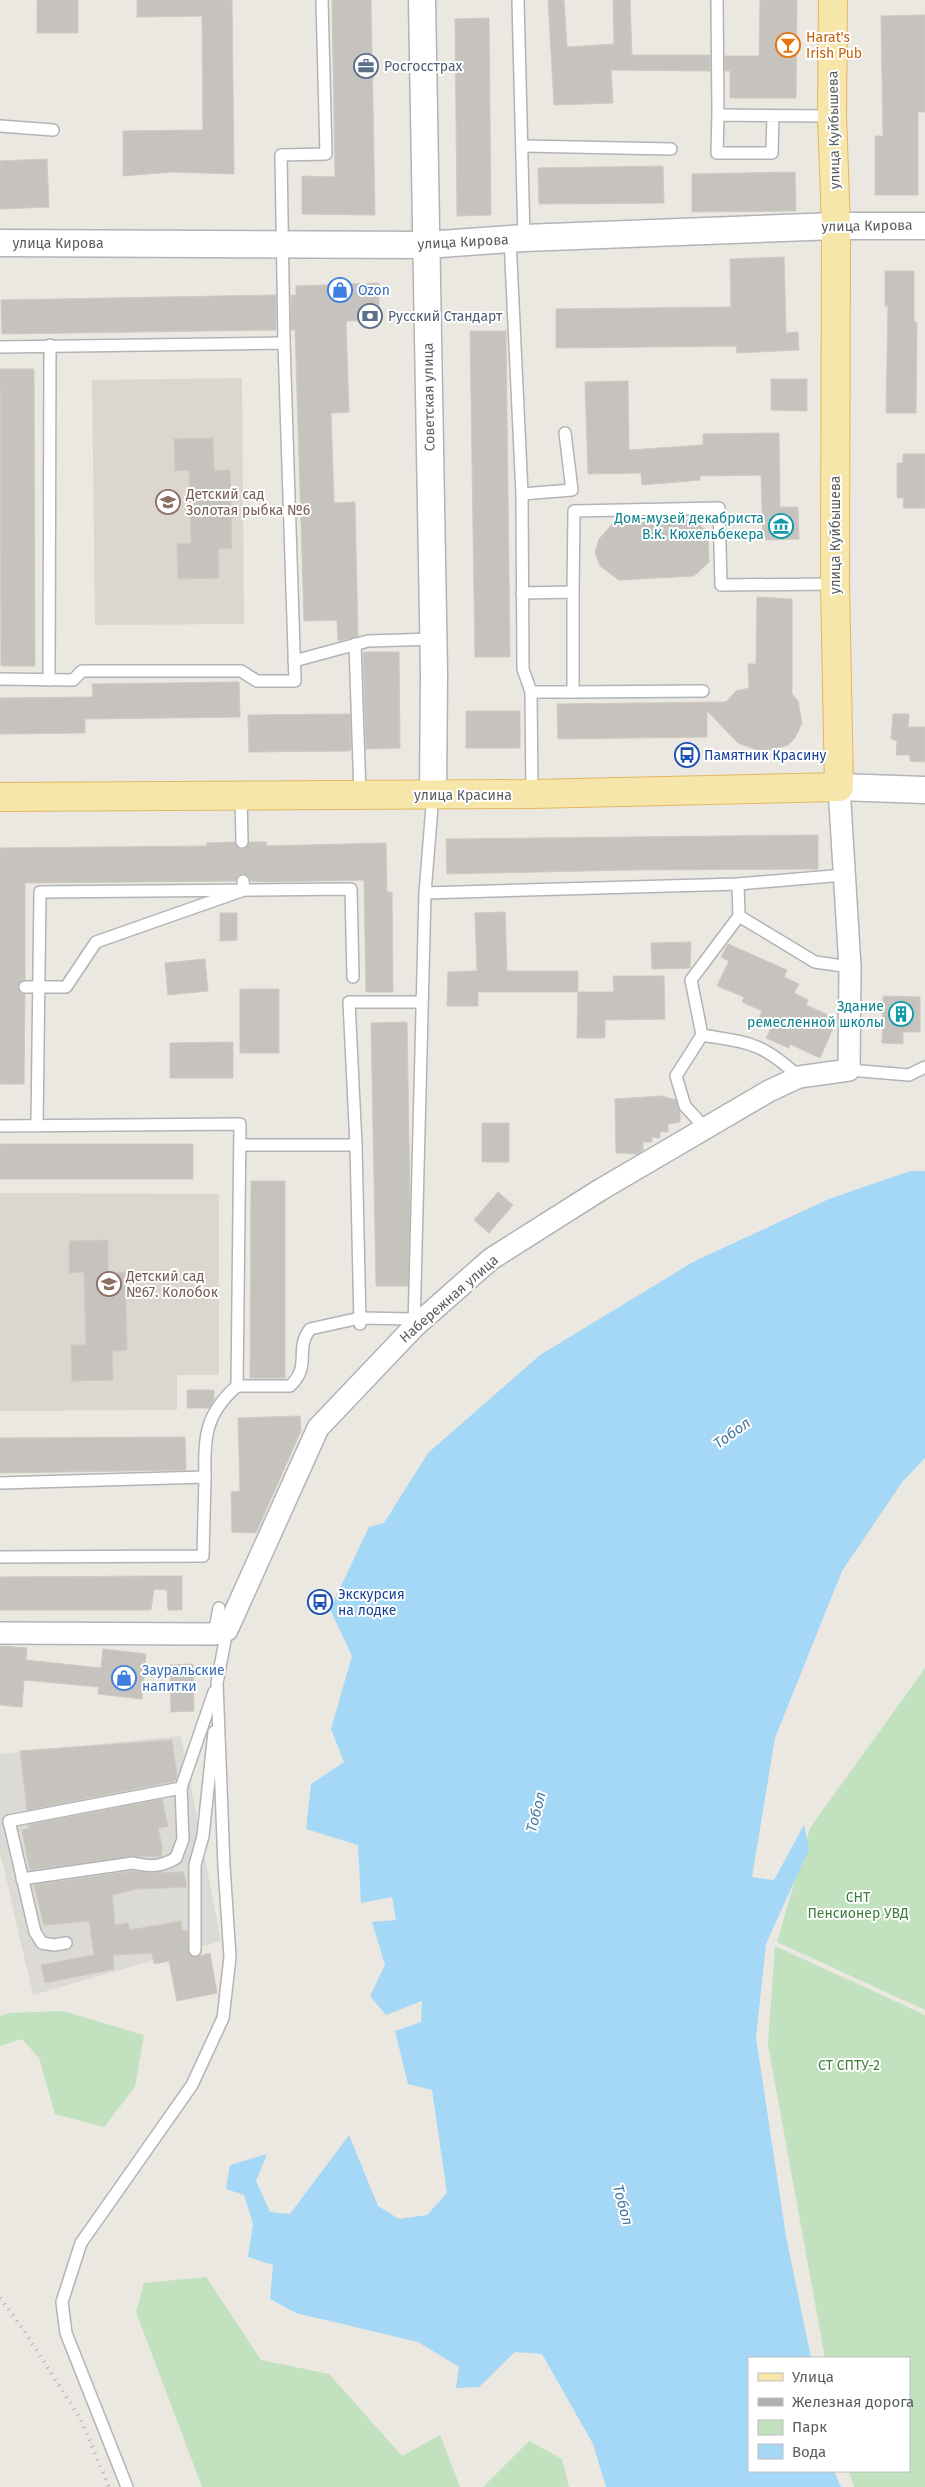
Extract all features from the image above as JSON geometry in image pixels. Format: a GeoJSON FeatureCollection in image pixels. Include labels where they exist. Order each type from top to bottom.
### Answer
{"type":"FeatureCollection","features":[{"type":"Feature","properties":{"kind":"main road","name":"улица Куйбышева"},"geometry":{"type":"LineString","coordinates":[[833,0],[832,116],[836,226],[839,466],[835,584],[839,787]]}},
{"type":"Feature","properties":{"kind":"main road","name":"улица Красина"},"geometry":{"type":"LineString","coordinates":[[0,797],[532,794],[839,787]]}},
{"type":"Feature","properties":{"kind":"street","name":"Советская улица"},"geometry":{"type":"LineString","coordinates":[[422,0],[434,639],[433,794]]}},
{"type":"Feature","properties":{"kind":"street","name":"улица Кирова"},"geometry":{"type":"LineString","coordinates":[[0,243],[426,244],[836,226],[925,226]]}},
{"type":"Feature","properties":{"kind":"street","name":"улица Красина"},"geometry":{"type":"LineString","coordinates":[[839,787],[925,790]]}},
{"type":"Feature","properties":{"kind":"street","name":"улица Куйбышева"},"geometry":{"type":"LineString","coordinates":[[839,787],[850,967],[850,1070]]}},
{"type":"Feature","properties":{"kind":"street","name":"Набережная улица"},"geometry":{"type":"LineString","coordinates":[[220,1632],[318,1428],[414,1323],[491,1259],[600,1190],[769,1091],[799,1077],[850,1070]]}},
{"type":"Feature","properties":{"kind":"street"},"geometry":{"type":"LineString","coordinates":[[0,1633],[220,1632]]}},
{"type":"Feature","properties":{"kind":"lane"},"geometry":{"type":"LineString","coordinates":[[0,678],[73,680],[82,671],[241,671],[257,681],[295,681],[284,343],[281,155],[326,154],[322,0]]}},
{"type":"Feature","properties":{"kind":"lane"},"geometry":{"type":"LineString","coordinates":[[518,0],[523,146],[517,239],[523,669],[531,692],[532,794]]}},
{"type":"Feature","properties":{"kind":"lane"},"geometry":{"type":"LineString","coordinates":[[717,0],[717,153],[772,153],[773,116]]}},
{"type":"Feature","properties":{"kind":"lane"},"geometry":{"type":"LineString","coordinates":[[718,115],[832,116]]}},
{"type":"Feature","properties":{"kind":"lane"},"geometry":{"type":"LineString","coordinates":[[0,126],[53,130]]}},
{"type":"Feature","properties":{"kind":"lane"},"geometry":{"type":"LineString","coordinates":[[523,146],[671,148]]}},
{"type":"Feature","properties":{"kind":"lane"},"geometry":{"type":"LineString","coordinates":[[0,346],[284,343]]}},
{"type":"Feature","properties":{"kind":"lane"},"geometry":{"type":"LineString","coordinates":[[49,680],[50,345]]}},
{"type":"Feature","properties":{"kind":"lane"},"geometry":{"type":"LineString","coordinates":[[522,494],[572,490],[565,433]]}},
{"type":"Feature","properties":{"kind":"lane"},"geometry":{"type":"LineString","coordinates":[[573,692],[574,511],[719,508],[721,585],[835,584]]}},
{"type":"Feature","properties":{"kind":"lane"},"geometry":{"type":"LineString","coordinates":[[522,594],[573,592]]}},
{"type":"Feature","properties":{"kind":"lane"},"geometry":{"type":"LineString","coordinates":[[294,661],[368,640],[434,639]]}},
{"type":"Feature","properties":{"kind":"lane"},"geometry":{"type":"LineString","coordinates":[[355,644],[360,795]]}},
{"type":"Feature","properties":{"kind":"lane"},"geometry":{"type":"LineString","coordinates":[[531,692],[703,691]]}},
{"type":"Feature","properties":{"kind":"lane"},"geometry":{"type":"LineString","coordinates":[[0,1557],[202,1556],[205,1477],[204,1436],[222,1399],[237,1386],[290,1386],[302,1372],[303,1338],[310,1329],[360,1321],[414,1323],[424,893],[433,794]]}},
{"type":"Feature","properties":{"kind":"lane"},"geometry":{"type":"LineString","coordinates":[[241,795],[242,842]]}},
{"type":"Feature","properties":{"kind":"lane"},"geometry":{"type":"LineString","coordinates":[[424,893],[738,884],[844,875]]}},
{"type":"Feature","properties":{"kind":"lane"},"geometry":{"type":"LineString","coordinates":[[706,1129],[685,1106],[676,1076],[702,1035],[691,980],[739,916],[738,884]]}},
{"type":"Feature","properties":{"kind":"lane"},"geometry":{"type":"LineString","coordinates":[[25,987],[66,987],[96,942],[244,885]]}},
{"type":"Feature","properties":{"kind":"lane"},"geometry":{"type":"LineString","coordinates":[[37,1125],[40,892],[244,885],[351,889],[353,977]]}},
{"type":"Feature","properties":{"kind":"lane"},"geometry":{"type":"LineString","coordinates":[[739,916],[815,962],[850,967]]}},
{"type":"Feature","properties":{"kind":"lane"},"geometry":{"type":"LineString","coordinates":[[360,1321],[356,1145],[349,1002],[421,1002]]}},
{"type":"Feature","properties":{"kind":"lane"},"geometry":{"type":"LineString","coordinates":[[702,1035],[754,1044],[778,1057],[799,1077]]}},
{"type":"Feature","properties":{"kind":"lane"},"geometry":{"type":"LineString","coordinates":[[850,1070],[909,1074],[925,1068]]}},
{"type":"Feature","properties":{"kind":"lane"},"geometry":{"type":"LineString","coordinates":[[0,1126],[240,1124],[237,1386]]}},
{"type":"Feature","properties":{"kind":"lane"},"geometry":{"type":"LineString","coordinates":[[240,1145],[356,1145]]}},
{"type":"Feature","properties":{"kind":"lane"},"geometry":{"type":"LineString","coordinates":[[0,1483],[205,1477]]}},
{"type":"Feature","properties":{"kind":"lane"},"geometry":{"type":"LineString","coordinates":[[127,2487],[66,2333],[62,2302],[81,2243],[192,2085],[224,2018],[230,1957],[218,1718],[217,1683],[220,1608]]}},
{"type":"Feature","properties":{"kind":"lane"},"geometry":{"type":"LineString","coordinates":[[22,1878],[133,1863],[147,1866],[163,1866],[176,1858],[183,1839],[181,1788],[217,1683]]}},
{"type":"Feature","properties":{"kind":"lane"},"geometry":{"type":"LineString","coordinates":[[195,1950],[195,1865],[203,1836],[212,1744],[218,1718]]}},
{"type":"Feature","properties":{"kind":"lane"},"geometry":{"type":"LineString","coordinates":[[66,1943],[54,1945],[42,1943],[35,1932],[9,1821],[181,1788]]}},
{"type":"Feature","properties":{"kind":"shaded area","name":"Детский сад Золотая рыбка №6"},"geometry":{"type":"Polygon","coordinates":[[[242,378],[244,624],[95,625],[92,380],[242,378]]]}},
{"type":"Feature","properties":{"kind":"shaded area","name":"Детский сад №67. Колобок"},"geometry":{"type":"Polygon","coordinates":[[[0,1193],[219,1194],[219,1375],[177,1375],[177,1410],[0,1411],[0,1193]]]}},
{"type":"Feature","properties":{"kind":"shaded area"},"geometry":{"type":"Polygon","coordinates":[[[181,1736],[221,1941],[33,1995],[0,1852],[0,1754],[181,1736]]]}},
{"type":"Feature","properties":{"kind":"green space","name":"СНТ Пенсионер УВД"},"geometry":{"type":"Polygon","coordinates":[[[925,1668],[925,2010],[777,1942],[810,1828],[925,1668]]]}},
{"type":"Feature","properties":{"kind":"green space","name":"СТ СПТУ-2"},"geometry":{"type":"Polygon","coordinates":[[[775,1946],[925,2015],[925,2487],[854,2487],[849,2472],[910,2472],[910,2357],[825,2357],[768,2045],[775,1946]]]}},
{"type":"Feature","properties":{"kind":"green space"},"geometry":{"type":"Polygon","coordinates":[[[63,2011],[144,2035],[135,2087],[104,2127],[55,2114],[39,2058],[22,2039],[0,2046],[0,2016],[9,2013],[63,2011]]]}},
{"type":"Feature","properties":{"kind":"green space"},"geometry":{"type":"Polygon","coordinates":[[[206,2277],[261,2360],[329,2374],[402,2456],[440,2435],[460,2487],[202,2487],[136,2312],[144,2283],[206,2277]]]}},
{"type":"Feature","properties":{"kind":"green space"},"geometry":{"type":"Polygon","coordinates":[[[529,2441],[562,2459],[569,2487],[483,2487],[529,2441]]]}},
{"type":"Feature","properties":{"kind":"water","name":"Тобол"},"geometry":{"type":"Polygon","coordinates":[[[910,1171],[925,1171],[925,1458],[903,1481],[842,1571],[775,1738],[752,1877],[774,1880],[804,1825],[809,1849],[766,1944],[756,2038],[786,2236],[811,2357],[748,2357],[748,2472],[834,2472],[841,2487],[606,2487],[593,2444],[542,2354],[515,2352],[479,2387],[456,2388],[459,2367],[418,2342],[296,2313],[270,2299],[273,2265],[248,2257],[253,2224],[244,2195],[226,2189],[230,2165],[267,2154],[256,2181],[270,2212],[290,2214],[349,2135],[378,2206],[399,2219],[427,2215],[447,2193],[432,2090],[408,2084],[395,2031],[421,2022],[422,2001],[386,2015],[370,1996],[385,1965],[372,1922],[396,1920],[392,1897],[361,1903],[358,1845],[306,1829],[311,1784],[344,1762],[331,1729],[352,1656],[330,1609],[369,1527],[384,1523],[428,1453],[540,1355],[693,1262],[829,1199],[910,1171]]]}},
{"type":"Feature","properties":{"kind":"building"},"geometry":{"type":"Polygon","coordinates":[[[37,0],[78,0],[78,33],[37,33],[37,0]]]}},
{"type":"Feature","properties":{"kind":"building"},"geometry":{"type":"Polygon","coordinates":[[[137,0],[232,0],[234,174],[172,172],[123,176],[123,131],[203,130],[202,16],[137,17],[137,0]]]}},
{"type":"Feature","properties":{"kind":"building"},"geometry":{"type":"Polygon","coordinates":[[[332,0],[371,0],[375,215],[302,214],[302,176],[335,177],[332,0]]]}},
{"type":"Feature","properties":{"kind":"building"},"geometry":{"type":"Polygon","coordinates":[[[548,0],[564,0],[567,47],[614,44],[613,0],[630,0],[632,55],[710,55],[710,71],[611,70],[613,103],[554,105],[548,0]]]}},
{"type":"Feature","properties":{"kind":"building"},"geometry":{"type":"Polygon","coordinates":[[[760,0],[797,0],[796,98],[730,98],[730,71],[725,71],[725,56],[759,56],[760,0]]]}},
{"type":"Feature","properties":{"kind":"building"},"geometry":{"type":"Polygon","coordinates":[[[925,15],[925,112],[918,112],[918,195],[875,195],[875,136],[883,136],[881,16],[925,15]]]}},
{"type":"Feature","properties":{"kind":"building"},"geometry":{"type":"Polygon","coordinates":[[[489,18],[491,215],[457,216],[455,19],[489,18]]]}},
{"type":"Feature","properties":{"kind":"building"},"geometry":{"type":"Polygon","coordinates":[[[47,159],[49,207],[0,209],[0,161],[47,159]]]}},
{"type":"Feature","properties":{"kind":"building"},"geometry":{"type":"Polygon","coordinates":[[[663,166],[664,203],[539,204],[538,168],[663,166]]]}},
{"type":"Feature","properties":{"kind":"building"},"geometry":{"type":"Polygon","coordinates":[[[795,172],[796,211],[692,212],[692,174],[795,172]]]}},
{"type":"Feature","properties":{"kind":"building"},"geometry":{"type":"Polygon","coordinates":[[[784,257],[786,333],[798,332],[799,350],[737,353],[736,346],[556,348],[556,309],[731,307],[730,259],[784,257]]]}},
{"type":"Feature","properties":{"kind":"building"},"geometry":{"type":"Polygon","coordinates":[[[885,271],[914,271],[914,322],[917,322],[916,413],[886,413],[888,306],[885,306],[885,271]]]}},
{"type":"Feature","properties":{"kind":"building"},"geometry":{"type":"Polygon","coordinates":[[[379,283],[379,320],[346,321],[349,412],[331,413],[334,503],[355,502],[358,636],[338,641],[337,620],[304,621],[295,330],[291,330],[291,295],[296,295],[296,286],[379,283]]]}},
{"type":"Feature","properties":{"kind":"building"},"geometry":{"type":"Polygon","coordinates":[[[276,295],[276,330],[2,334],[1,300],[276,295]]]}},
{"type":"Feature","properties":{"kind":"building"},"geometry":{"type":"Polygon","coordinates":[[[470,331],[506,331],[510,657],[475,657],[470,331]]]}},
{"type":"Feature","properties":{"kind":"building"},"geometry":{"type":"Polygon","coordinates":[[[0,369],[34,369],[35,666],[1,666],[0,369]]]}},
{"type":"Feature","properties":{"kind":"building"},"geometry":{"type":"Polygon","coordinates":[[[771,379],[807,379],[807,411],[771,410],[771,379]]]}},
{"type":"Feature","properties":{"kind":"building"},"geometry":{"type":"Polygon","coordinates":[[[628,381],[629,450],[703,445],[703,434],[779,433],[780,507],[798,507],[799,539],[763,540],[761,475],[700,476],[700,480],[642,485],[641,473],[588,474],[585,382],[628,381]]]}},
{"type":"Feature","properties":{"kind":"building"},"geometry":{"type":"Polygon","coordinates":[[[213,438],[214,471],[230,470],[232,548],[218,549],[219,578],[178,579],[177,544],[191,543],[189,470],[175,471],[174,439],[213,438]]]}},
{"type":"Feature","properties":{"kind":"building"},"geometry":{"type":"Polygon","coordinates":[[[903,454],[925,454],[925,508],[903,508],[904,498],[897,498],[897,463],[903,463],[903,454]]]}},
{"type":"Feature","properties":{"kind":"building"},"geometry":{"type":"Polygon","coordinates":[[[694,520],[708,532],[709,562],[694,576],[619,580],[600,566],[595,552],[599,539],[614,522],[694,520]]]}},
{"type":"Feature","properties":{"kind":"building"},"geometry":{"type":"Polygon","coordinates":[[[757,597],[792,599],[792,694],[798,701],[802,723],[795,738],[788,745],[771,750],[757,750],[738,743],[707,711],[707,737],[558,739],[557,704],[726,702],[736,691],[749,688],[748,664],[756,664],[757,597]]]}},
{"type":"Feature","properties":{"kind":"building"},"geometry":{"type":"Polygon","coordinates":[[[363,652],[399,652],[400,748],[366,749],[363,652]]]}},
{"type":"Feature","properties":{"kind":"building"},"geometry":{"type":"Polygon","coordinates":[[[239,682],[240,717],[85,719],[85,733],[0,734],[0,698],[93,697],[92,684],[239,682]]]}},
{"type":"Feature","properties":{"kind":"building"},"geometry":{"type":"Polygon","coordinates":[[[466,711],[520,711],[520,748],[466,748],[466,711]]]}},
{"type":"Feature","properties":{"kind":"building"},"geometry":{"type":"Polygon","coordinates":[[[350,714],[351,749],[348,751],[249,752],[248,715],[350,714]]]}},
{"type":"Feature","properties":{"kind":"building"},"geometry":{"type":"Polygon","coordinates":[[[893,714],[909,714],[908,727],[925,727],[925,762],[910,761],[910,755],[896,755],[897,741],[891,739],[893,714]]]}},
{"type":"Feature","properties":{"kind":"building"},"geometry":{"type":"Polygon","coordinates":[[[818,835],[818,869],[629,870],[447,874],[446,839],[818,835]]]}},
{"type":"Feature","properties":{"kind":"building"},"geometry":{"type":"Polygon","coordinates":[[[235,842],[236,846],[242,849],[246,848],[249,842],[266,842],[266,846],[386,843],[387,892],[392,892],[393,992],[366,992],[364,880],[268,882],[251,881],[249,876],[243,874],[238,875],[236,881],[25,883],[25,980],[21,981],[18,987],[19,991],[25,994],[24,1084],[0,1084],[0,848],[207,846],[207,843],[235,842]]]}},
{"type":"Feature","properties":{"kind":"building"},"geometry":{"type":"Polygon","coordinates":[[[505,912],[507,971],[578,971],[578,992],[478,992],[478,1006],[447,1006],[448,972],[477,971],[475,913],[505,912]]]}},
{"type":"Feature","properties":{"kind":"building"},"geometry":{"type":"Polygon","coordinates":[[[220,913],[237,913],[237,940],[220,941],[220,913]]]}},
{"type":"Feature","properties":{"kind":"building"},"geometry":{"type":"Polygon","coordinates":[[[691,942],[690,968],[652,969],[651,943],[691,942]]]}},
{"type":"Feature","properties":{"kind":"building"},"geometry":{"type":"Polygon","coordinates":[[[728,944],[787,970],[784,977],[799,984],[794,993],[808,1000],[806,1005],[837,1019],[820,1058],[790,1044],[789,1048],[766,1038],[772,1026],[758,1020],[762,1011],[742,1002],[744,997],[717,986],[729,961],[721,957],[728,944]]]}},
{"type":"Feature","properties":{"kind":"building"},"geometry":{"type":"Polygon","coordinates":[[[205,959],[208,991],[168,995],[165,963],[205,959]]]}},
{"type":"Feature","properties":{"kind":"building"},"geometry":{"type":"Polygon","coordinates":[[[613,976],[664,976],[665,1019],[605,1020],[605,1038],[577,1038],[578,992],[614,992],[613,976]]]}},
{"type":"Feature","properties":{"kind":"building"},"geometry":{"type":"Polygon","coordinates":[[[240,989],[279,989],[279,1053],[240,1053],[240,989]]]}},
{"type":"Feature","properties":{"kind":"building","name":"Здание ремесленной школы"},"geometry":{"type":"Polygon","coordinates":[[[883,996],[920,997],[920,1032],[903,1032],[903,1044],[882,1043],[883,996]]]}},
{"type":"Feature","properties":{"kind":"building"},"geometry":{"type":"Polygon","coordinates":[[[407,1022],[410,1202],[408,1286],[376,1286],[371,1023],[407,1022]]]}},
{"type":"Feature","properties":{"kind":"building"},"geometry":{"type":"Polygon","coordinates":[[[233,1042],[233,1078],[170,1078],[170,1043],[233,1042]]]}},
{"type":"Feature","properties":{"kind":"building"},"geometry":{"type":"Polygon","coordinates":[[[661,1096],[676,1100],[680,1111],[680,1122],[668,1124],[668,1132],[660,1132],[660,1138],[652,1137],[652,1142],[643,1142],[643,1150],[637,1154],[616,1153],[615,1099],[661,1096]]]}},
{"type":"Feature","properties":{"kind":"building"},"geometry":{"type":"Polygon","coordinates":[[[482,1123],[509,1123],[509,1162],[482,1162],[482,1123]]]}},
{"type":"Feature","properties":{"kind":"building"},"geometry":{"type":"Polygon","coordinates":[[[0,1144],[193,1144],[193,1179],[0,1179],[0,1144]]]}},
{"type":"Feature","properties":{"kind":"building"},"geometry":{"type":"Polygon","coordinates":[[[251,1181],[285,1181],[285,1378],[250,1378],[251,1181]]]}},
{"type":"Feature","properties":{"kind":"building"},"geometry":{"type":"Polygon","coordinates":[[[498,1192],[513,1205],[489,1233],[474,1220],[498,1192]]]}},
{"type":"Feature","properties":{"kind":"building"},"geometry":{"type":"Polygon","coordinates":[[[108,1240],[108,1273],[125,1272],[127,1350],[112,1351],[113,1380],[72,1381],[71,1345],[86,1345],[84,1272],[69,1273],[69,1241],[108,1240]]]}},
{"type":"Feature","properties":{"kind":"building"},"geometry":{"type":"Polygon","coordinates":[[[187,1390],[214,1390],[214,1399],[209,1408],[187,1408],[187,1390]]]}},
{"type":"Feature","properties":{"kind":"building"},"geometry":{"type":"Polygon","coordinates":[[[300,1416],[301,1431],[256,1533],[232,1532],[231,1492],[240,1491],[238,1418],[300,1416]]]}},
{"type":"Feature","properties":{"kind":"building"},"geometry":{"type":"Polygon","coordinates":[[[185,1437],[186,1470],[0,1473],[0,1438],[185,1437]]]}},
{"type":"Feature","properties":{"kind":"building"},"geometry":{"type":"Polygon","coordinates":[[[182,1576],[182,1610],[168,1610],[167,1590],[154,1589],[151,1610],[0,1610],[0,1577],[182,1576]]]}},
{"type":"Feature","properties":{"kind":"building"},"geometry":{"type":"Polygon","coordinates":[[[0,1646],[27,1648],[26,1660],[101,1668],[103,1649],[146,1654],[142,1699],[98,1694],[99,1687],[24,1680],[22,1707],[0,1705],[0,1646]]]}},
{"type":"Feature","properties":{"kind":"building"},"geometry":{"type":"Polygon","coordinates":[[[193,1664],[194,1711],[171,1712],[170,1665],[193,1664]]]}},
{"type":"Feature","properties":{"kind":"building"},"geometry":{"type":"Polygon","coordinates":[[[172,1740],[177,1777],[175,1781],[27,1810],[20,1751],[172,1740]]]}},
{"type":"Feature","properties":{"kind":"building"},"geometry":{"type":"Polygon","coordinates":[[[162,1799],[168,1826],[158,1828],[162,1846],[161,1857],[132,1856],[31,1870],[22,1830],[29,1828],[28,1825],[162,1799]]]}},
{"type":"Feature","properties":{"kind":"building"},"geometry":{"type":"Polygon","coordinates":[[[133,1871],[150,1873],[183,1872],[187,1887],[138,1889],[112,1895],[115,1925],[128,1923],[130,1930],[181,1921],[182,1931],[187,1930],[189,1954],[195,1957],[210,1953],[217,1993],[177,2001],[169,1961],[154,1964],[152,1953],[113,1955],[114,1969],[45,1983],[41,1965],[94,1955],[89,1921],[44,1925],[34,1885],[133,1871]]]}},
{"type":"Feature","properties":{"kind":"railway"},"geometry":{"type":"LineString","coordinates":[[0,2298],[21,2326],[80,2418],[109,2487]]}},
{"type":"Feature","properties":{"kind":"place","name":"Harat's Irish Pub"},"geometry":{"type":"Point","coordinates":[788,45]}},
{"type":"Feature","properties":{"kind":"place","name":"Росгосстрах"},"geometry":{"type":"Point","coordinates":[366,66]}},
{"type":"Feature","properties":{"kind":"place","name":"Ozon"},"geometry":{"type":"Point","coordinates":[340,290]}},
{"type":"Feature","properties":{"kind":"place","name":"Русский Стандарт"},"geometry":{"type":"Point","coordinates":[370,316]}},
{"type":"Feature","properties":{"kind":"place","name":"Детский сад Золотая рыбка №6"},"geometry":{"type":"Point","coordinates":[168,502]}},
{"type":"Feature","properties":{"kind":"place","name":"Дом-музей декабриста В.К. Кюхельбекера"},"geometry":{"type":"Point","coordinates":[781,526]}},
{"type":"Feature","properties":{"kind":"place","name":"Памятник Красину"},"geometry":{"type":"Point","coordinates":[687,755]}},
{"type":"Feature","properties":{"kind":"place","name":"Здание ремесленной школы"},"geometry":{"type":"Point","coordinates":[901,1014]}},
{"type":"Feature","properties":{"kind":"place","name":"Детский сад №67. Колобок"},"geometry":{"type":"Point","coordinates":[109,1284]}},
{"type":"Feature","properties":{"kind":"place","name":"Экскурсия на лодке"},"geometry":{"type":"Point","coordinates":[320,1602]}},
{"type":"Feature","properties":{"kind":"place","name":"Зауральские напитки"},"geometry":{"type":"Point","coordinates":[124,1678]}}]}
